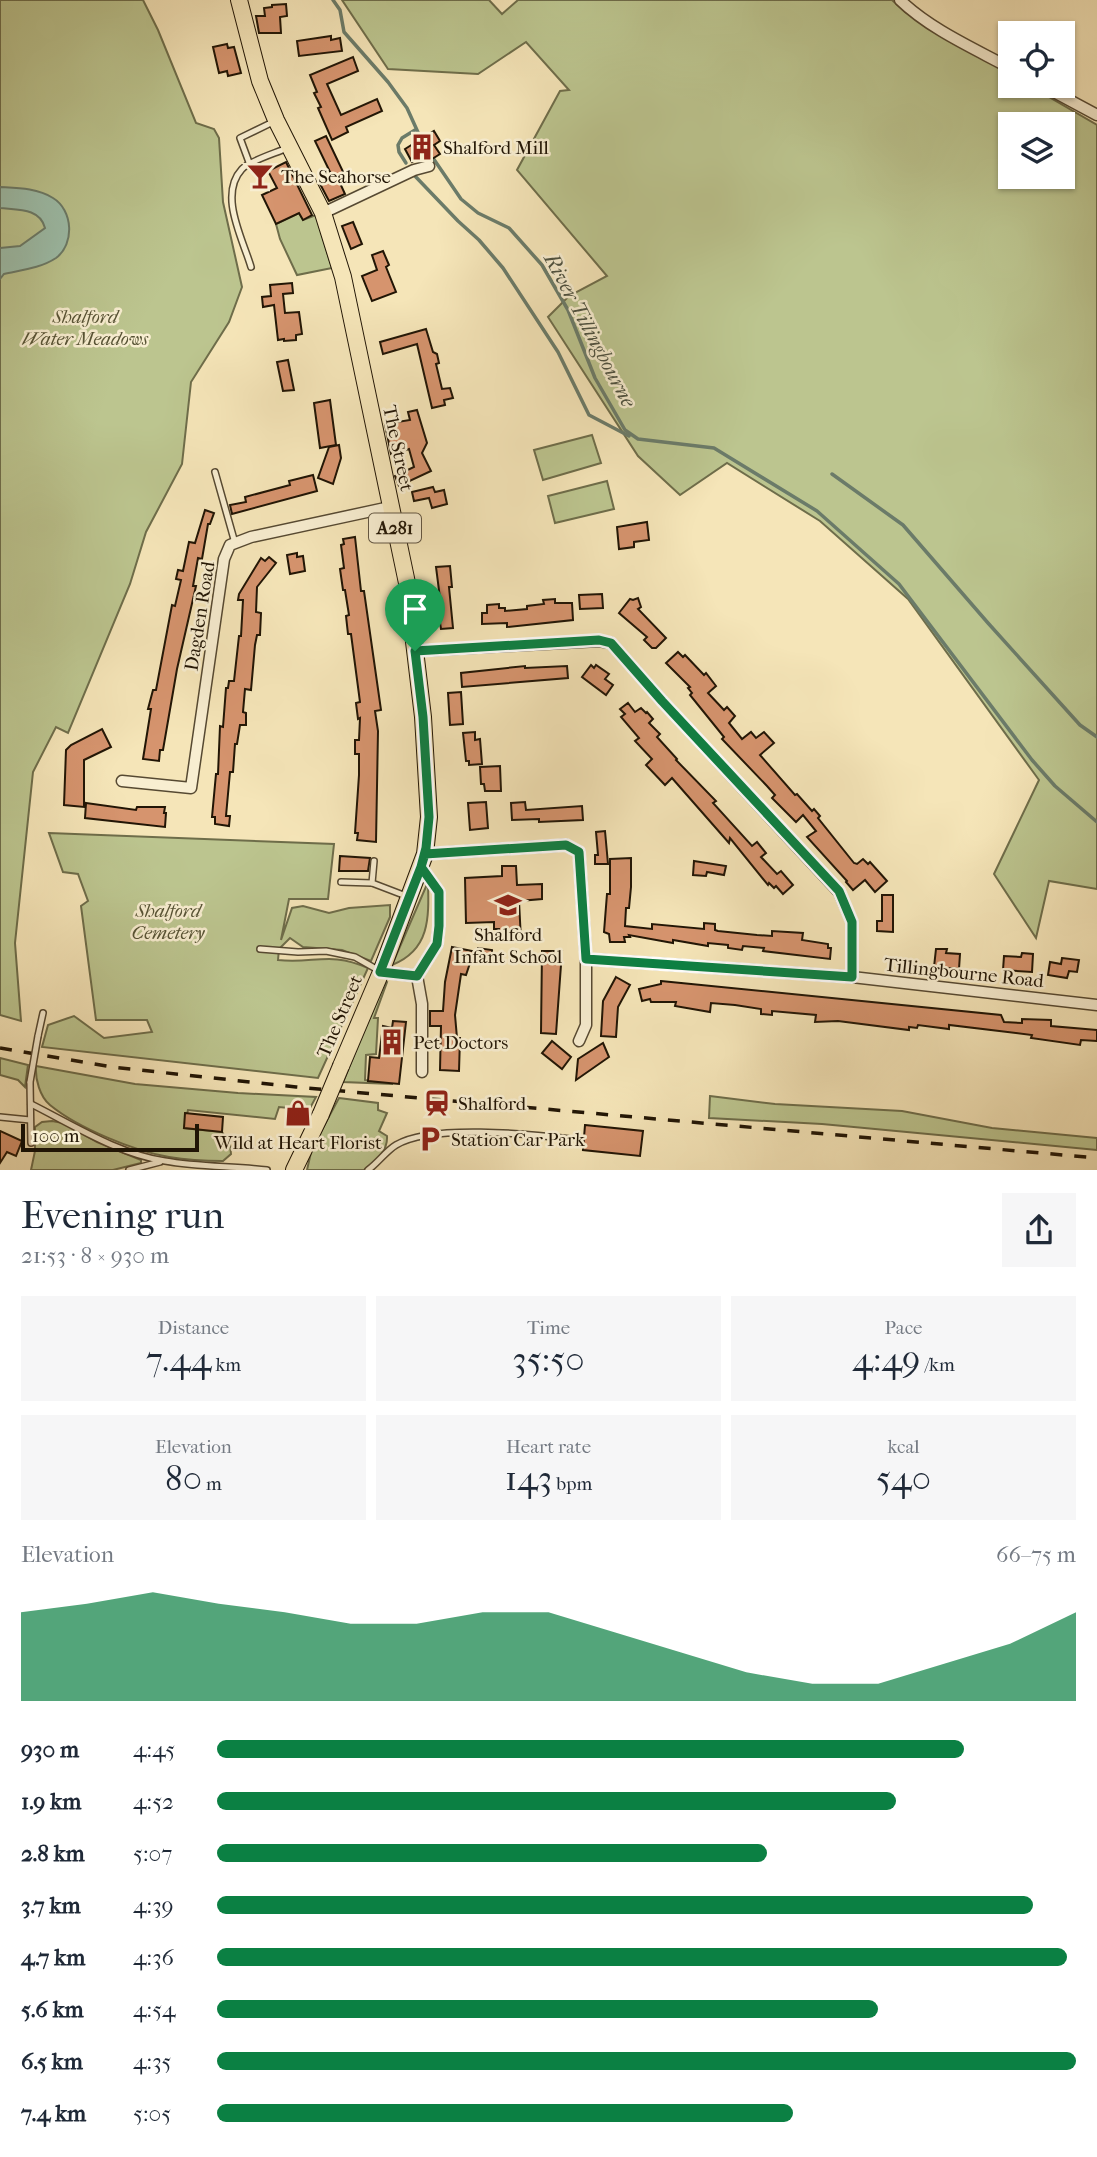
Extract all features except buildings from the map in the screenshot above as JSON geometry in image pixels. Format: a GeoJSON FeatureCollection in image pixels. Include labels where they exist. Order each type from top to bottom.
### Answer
{"type":"FeatureCollection","features":[{"type":"Feature","properties":{"kind":"main road","name":"The Street"},"geometry":{"type":"LineString","coordinates":[[239,0],[260,81],[276,120],[323,213],[343,277],[407,583],[423,717],[429,817],[423,861],[380,972],[297,1167]]}},
{"type":"Feature","properties":{"kind":"street"},"geometry":{"type":"LineString","coordinates":[[900,0],[909,9],[998,61]]}},
{"type":"Feature","properties":{"kind":"street"},"geometry":{"type":"LineString","coordinates":[[1065,98],[1097,115]]}},
{"type":"Feature","properties":{"kind":"street"},"geometry":{"type":"LineString","coordinates":[[323,213],[414,170],[429,166]]}},
{"type":"Feature","properties":{"kind":"street","name":"Dagden Road"},"geometry":{"type":"LineString","coordinates":[[122,781],[191,788],[224,559],[230,545],[390,507]]}},
{"type":"Feature","properties":{"kind":"street"},"geometry":{"type":"LineString","coordinates":[[415,651],[599,640],[611,643],[839,891],[852,922],[852,977]]}},
{"type":"Feature","properties":{"kind":"street"},"geometry":{"type":"LineString","coordinates":[[422,1072],[422,1004],[417,976],[437,944],[439,926],[439,892],[423,861],[566,845],[579,852],[586,959],[586,1025],[579,1041]]}},
{"type":"Feature","properties":{"kind":"street","name":"Tillingbourne Road"},"geometry":{"type":"LineString","coordinates":[[586,959],[852,977],[1097,1005]]}},
{"type":"Feature","properties":{"kind":"street"},"geometry":{"type":"LineString","coordinates":[[380,972],[417,976]]}},
{"type":"Feature","properties":{"kind":"lane"},"geometry":{"type":"LineString","coordinates":[[250,164],[240,138],[276,120]]}},
{"type":"Feature","properties":{"kind":"lane"},"geometry":{"type":"LineString","coordinates":[[251,267],[233,208],[232,188],[243,168],[290,147]]}},
{"type":"Feature","properties":{"kind":"lane"},"geometry":{"type":"LineString","coordinates":[[215,472],[235,542]]}},
{"type":"Feature","properties":{"kind":"lane"},"geometry":{"type":"LineString","coordinates":[[372,883],[374,861]]}},
{"type":"Feature","properties":{"kind":"lane"},"geometry":{"type":"LineString","coordinates":[[341,882],[372,883],[409,898]]}},
{"type":"Feature","properties":{"kind":"lane"},"geometry":{"type":"LineString","coordinates":[[260,949],[326,951],[355,957],[380,972]]}},
{"type":"Feature","properties":{"kind":"lane"},"geometry":{"type":"LineString","coordinates":[[31,1143],[30,1082],[43,1013]]}},
{"type":"Feature","properties":{"kind":"lane"},"geometry":{"type":"LineString","coordinates":[[31,1104],[98,1138],[141,1156],[165,1161],[267,1170]]}},
{"type":"Feature","properties":{"kind":"lane"},"geometry":{"type":"LineString","coordinates":[[0,1117],[30,1120]]}},
{"type":"Feature","properties":{"kind":"lane"},"geometry":{"type":"LineString","coordinates":[[368,1170],[397,1144],[426,1135],[542,1136],[570,1139]]}},
{"type":"Feature","properties":{"kind":"lane"},"geometry":{"type":"LineString","coordinates":[[129,1170],[165,1161]]}},
{"type":"Feature","properties":{"kind":"green space","name":"Shalford Water Meadows"},"geometry":{"type":"Polygon","coordinates":[[[0,0],[143,0],[196,123],[214,129],[219,138],[223,202],[242,287],[229,322],[191,382],[182,464],[146,532],[130,584],[68,733],[56,727],[33,772],[15,943],[21,1021],[0,1015],[0,0]]]}},
{"type":"Feature","properties":{"kind":"green space"},"geometry":{"type":"Polygon","coordinates":[[[342,0],[489,0],[502,14],[518,0],[892,0],[905,12],[998,67],[998,98],[1051,98],[1075,112],[998,112],[998,189],[1075,189],[1075,112],[1097,125],[1097,889],[1049,881],[1036,938],[994,874],[1039,780],[908,599],[820,521],[727,463],[680,495],[638,456],[548,317],[569,296],[607,276],[517,170],[560,91],[569,90],[526,42],[478,74],[388,69],[342,0]]]}},
{"type":"Feature","properties":{"kind":"green space"},"geometry":{"type":"Polygon","coordinates":[[[299,213],[303,220],[316,215],[332,268],[297,275],[276,224],[299,213]]]}},
{"type":"Feature","properties":{"kind":"green space"},"geometry":{"type":"Polygon","coordinates":[[[592,435],[601,463],[543,480],[534,450],[592,435]]]}},
{"type":"Feature","properties":{"kind":"green space"},"geometry":{"type":"Polygon","coordinates":[[[607,481],[614,509],[555,523],[548,496],[607,481]]]}},
{"type":"Feature","properties":{"kind":"green space","name":"Shalford Cemetery"},"geometry":{"type":"Polygon","coordinates":[[[49,833],[334,844],[328,899],[289,899],[281,940],[292,908],[303,906],[329,913],[349,908],[390,905],[390,917],[371,961],[342,950],[303,947],[290,938],[279,949],[278,960],[332,959],[368,968],[318,1078],[42,1047],[48,1025],[74,1016],[104,1038],[152,1032],[147,1020],[96,1020],[81,906],[88,901],[78,874],[63,872],[49,833]]]}},
{"type":"Feature","properties":{"kind":"green space"},"geometry":{"type":"Polygon","coordinates":[[[428,882],[425,931],[414,951],[392,965],[428,882]]]}},
{"type":"Feature","properties":{"kind":"green space"},"geometry":{"type":"Polygon","coordinates":[[[384,981],[387,982],[374,1018],[378,1018],[376,1054],[366,1055],[365,1080],[393,1084],[343,1082],[384,981]]]}},
{"type":"Feature","properties":{"kind":"green space"},"geometry":{"type":"Polygon","coordinates":[[[0,1058],[28,1065],[25,1087],[18,1080],[0,1075],[0,1058]]]}},
{"type":"Feature","properties":{"kind":"green space"},"geometry":{"type":"Polygon","coordinates":[[[36,1066],[135,1084],[316,1097],[309,1110],[279,1107],[275,1119],[188,1110],[184,1128],[222,1132],[230,1144],[231,1154],[223,1161],[182,1159],[123,1144],[62,1114],[43,1097],[37,1082],[36,1066]]]}},
{"type":"Feature","properties":{"kind":"green space"},"geometry":{"type":"Polygon","coordinates":[[[710,1096],[775,1104],[902,1111],[992,1128],[1097,1138],[1097,1150],[822,1124],[709,1118],[710,1096]]]}},
{"type":"Feature","properties":{"kind":"green space"},"geometry":{"type":"Polygon","coordinates":[[[339,1098],[378,1103],[378,1110],[387,1113],[379,1131],[387,1136],[385,1147],[380,1156],[364,1170],[307,1170],[312,1148],[339,1098]]]}},
{"type":"Feature","properties":{"kind":"green space"},"geometry":{"type":"Polygon","coordinates":[[[42,1122],[63,1123],[97,1142],[141,1160],[141,1163],[113,1170],[31,1170],[35,1151],[35,1127],[42,1122]]]}},
{"type":"Feature","properties":{"kind":"shaded area"},"geometry":{"type":"Polygon","coordinates":[[[0,187],[34,190],[53,198],[65,210],[69,236],[62,252],[56,258],[38,266],[4,274],[0,279],[0,248],[20,246],[45,228],[33,213],[0,208],[0,187]]]}},
{"type":"Feature","properties":{"kind":"waterway","name":"River Tillingbourne"},"geometry":{"type":"LineString","coordinates":[[333,0],[340,10],[344,32],[407,108],[421,139]]}},
{"type":"Feature","properties":{"kind":"waterway"},"geometry":{"type":"LineString","coordinates":[[406,163],[398,145],[402,138],[415,130]]}},
{"type":"Feature","properties":{"kind":"waterway","name":"River Tillingbourne"},"geometry":{"type":"LineString","coordinates":[[433,158],[461,199],[478,213],[509,228],[542,265],[568,310],[595,378],[625,430],[638,439],[714,448],[817,511],[899,584],[1032,760],[1055,786],[1097,822]]}},
{"type":"Feature","properties":{"kind":"waterway"},"geometry":{"type":"LineString","coordinates":[[414,175],[503,268],[558,352],[589,415],[629,436]]}},
{"type":"Feature","properties":{"kind":"waterway"},"geometry":{"type":"LineString","coordinates":[[832,474],[903,525],[1080,725],[1097,737]]}},
{"type":"Feature","properties":{"kind":"railway"},"geometry":{"type":"LineString","coordinates":[[0,1048],[112,1067],[296,1087],[1097,1158]]}},
{"type":"Feature","properties":{"kind":"place","name":"Shalford Mill"},"geometry":{"type":"Point","coordinates":[422,147]}},
{"type":"Feature","properties":{"kind":"place","name":"The Seahorse"},"geometry":{"type":"Point","coordinates":[260,176]}},
{"type":"Feature","properties":{"kind":"place","name":"Shalford Infant School"},"geometry":{"type":"Point","coordinates":[508,905]}},
{"type":"Feature","properties":{"kind":"place","name":"Pet Doctors"},"geometry":{"type":"Point","coordinates":[392,1042]}},
{"type":"Feature","properties":{"kind":"place","name":"Shalford"},"geometry":{"type":"Point","coordinates":[437,1103]}},
{"type":"Feature","properties":{"kind":"place","name":"Wild at Heart Florist"},"geometry":{"type":"Point","coordinates":[298,1113]}},
{"type":"Feature","properties":{"kind":"place","name":"Station Car Park"},"geometry":{"type":"Point","coordinates":[430,1139]}},
{"type":"Feature","properties":{"kind":"route"},"geometry":{"type":"LineString","coordinates":[[599,640],[611,643],[839,891],[852,922],[852,977],[586,959],[579,852],[566,845],[425,854],[421,867],[439,892],[437,944],[417,976],[380,972],[426,848],[429,817],[423,717],[415,651],[599,640]]}}]}
